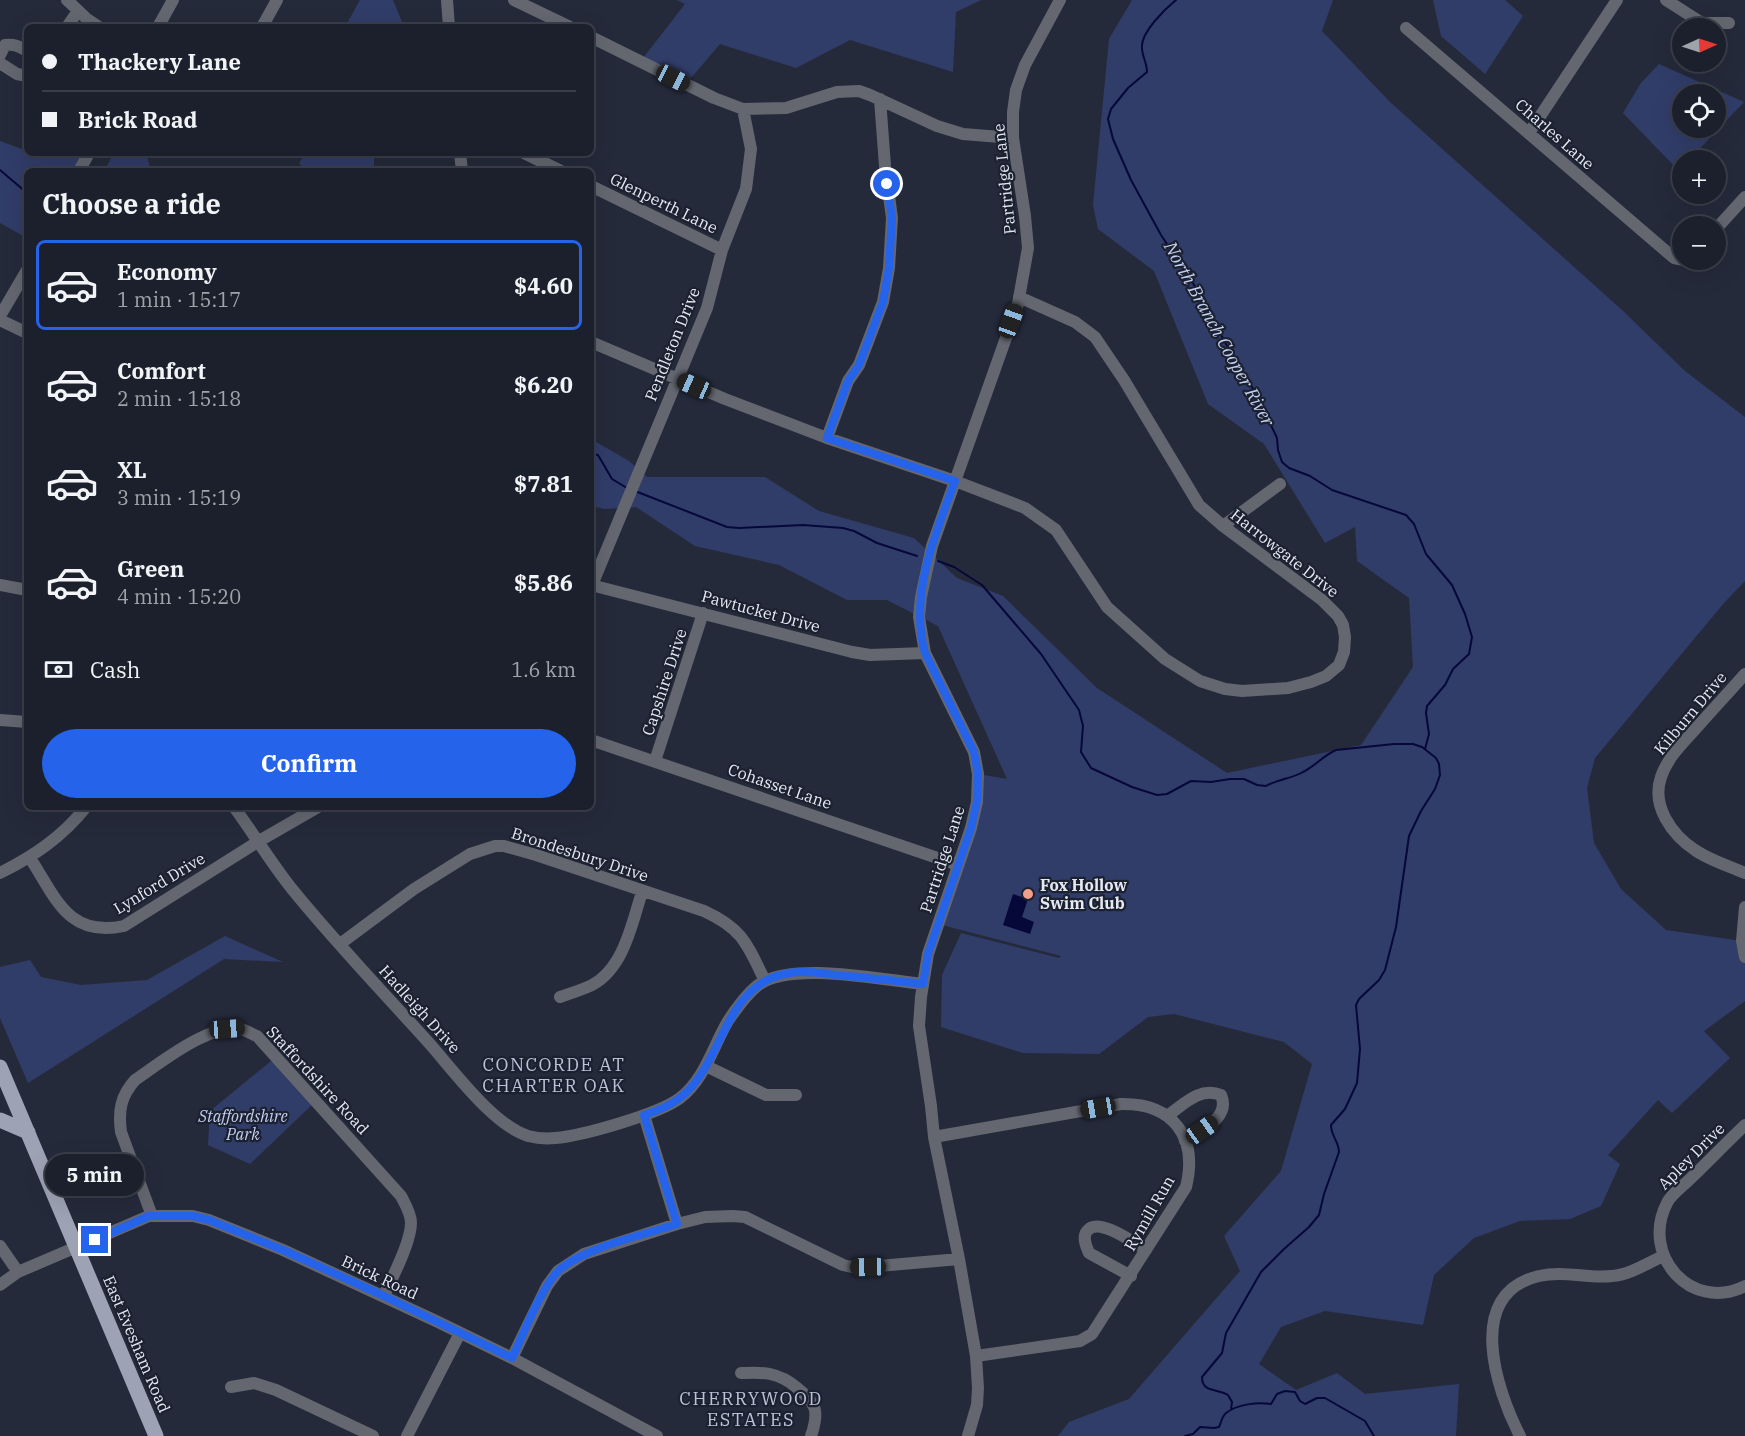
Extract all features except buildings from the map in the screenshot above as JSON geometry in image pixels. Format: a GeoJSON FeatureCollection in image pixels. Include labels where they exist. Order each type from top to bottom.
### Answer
{"type":"FeatureCollection","features":[{"type":"Feature","properties":{"kind":"main road","name":"East Evesham Road"},"geometry":{"type":"LineString","coordinates":[[0,1067],[156,1436]]}},
{"type":"Feature","properties":{"kind":"main road"},"geometry":{"type":"LineString","coordinates":[[0,1120],[28,1132]]}},
{"type":"Feature","properties":{"kind":"street"},"geometry":{"type":"LineString","coordinates":[[67,0],[95,24]]}},
{"type":"Feature","properties":{"kind":"street"},"geometry":{"type":"LineString","coordinates":[[160,24],[172,0]]}},
{"type":"Feature","properties":{"kind":"street"},"geometry":{"type":"LineString","coordinates":[[264,24],[277,0]]}},
{"type":"Feature","properties":{"kind":"street"},"geometry":{"type":"LineString","coordinates":[[447,0],[449,24]]}},
{"type":"Feature","properties":{"kind":"street"},"geometry":{"type":"LineString","coordinates":[[514,0],[564,24]]}},
{"type":"Feature","properties":{"kind":"street","name":"Partridge Lane"},"geometry":{"type":"LineString","coordinates":[[968,1436],[977,1405],[976,1356],[934,1137],[920,1026],[928,954],[971,828],[977,801],[978,774],[974,752],[925,653],[919,617],[932,546],[1019,297],[1028,248],[1013,138],[1016,90],[1025,65],[1060,0]]}},
{"type":"Feature","properties":{"kind":"street"},"geometry":{"type":"LineString","coordinates":[[1529,133],[1617,0]]}},
{"type":"Feature","properties":{"kind":"street"},"geometry":{"type":"LineString","coordinates":[[1666,0],[1702,23],[1729,23]]}},
{"type":"Feature","properties":{"kind":"street"},"geometry":{"type":"LineString","coordinates":[[69,24],[78,11]]}},
{"type":"Feature","properties":{"kind":"street","name":"Charles Lane"},"geometry":{"type":"LineString","coordinates":[[1406,28],[1672,256]]}},
{"type":"Feature","properties":{"kind":"street"},"geometry":{"type":"LineString","coordinates":[[594,38],[714,98],[743,109],[786,108],[837,92],[859,91],[938,126],[963,134],[1013,138]]}},
{"type":"Feature","properties":{"kind":"street"},"geometry":{"type":"LineString","coordinates":[[0,55],[5,45],[16,44],[24,49]]}},
{"type":"Feature","properties":{"kind":"street"},"geometry":{"type":"LineString","coordinates":[[0,63],[17,74],[24,75]]}},
{"type":"Feature","properties":{"kind":"street"},"geometry":{"type":"LineString","coordinates":[[827,438],[848,381],[859,365],[883,302],[889,268],[892,218],[880,99]]}},
{"type":"Feature","properties":{"kind":"street","name":"Pendleton Drive"},"geometry":{"type":"LineString","coordinates":[[594,578],[707,308],[722,250],[746,189],[751,149],[743,109]]}},
{"type":"Feature","properties":{"kind":"street"},"geometry":{"type":"LineString","coordinates":[[530,156],[555,168]]}},
{"type":"Feature","properties":{"kind":"street","name":"Glenperth Lane"},"geometry":{"type":"LineString","coordinates":[[594,187],[722,250]]}},
{"type":"Feature","properties":{"kind":"street"},"geometry":{"type":"LineString","coordinates":[[1726,218],[1745,197]]}},
{"type":"Feature","properties":{"kind":"street"},"geometry":{"type":"LineString","coordinates":[[24,275],[0,318],[24,331]]}},
{"type":"Feature","properties":{"kind":"street","name":"Harrowgate Drive"},"geometry":{"type":"LineString","coordinates":[[594,343],[725,399],[827,438],[955,481],[1025,508],[1056,530],[1107,607],[1165,659],[1200,681],[1225,689],[1265,690],[1288,688],[1326,676],[1339,665],[1344,652],[1343,625],[1338,616],[1322,600],[1223,526],[1199,505],[1124,380],[1095,337],[1076,322],[1019,297]]}},
{"type":"Feature","properties":{"kind":"street"},"geometry":{"type":"LineString","coordinates":[[1223,526],[1280,484]]}},
{"type":"Feature","properties":{"kind":"street"},"geometry":{"type":"LineString","coordinates":[[0,585],[24,589]]}},
{"type":"Feature","properties":{"kind":"street","name":"Pawtucket Drive"},"geometry":{"type":"LineString","coordinates":[[594,586],[870,656],[925,653]]}},
{"type":"Feature","properties":{"kind":"street","name":"Capshire Drive"},"geometry":{"type":"LineString","coordinates":[[655,761],[703,614]]}},
{"type":"Feature","properties":{"kind":"street","name":"Kilburn Drive"},"geometry":{"type":"LineString","coordinates":[[1745,674],[1670,758],[1660,778],[1659,796],[1662,813],[1677,836],[1696,851],[1745,873]]}},
{"type":"Feature","properties":{"kind":"street"},"geometry":{"type":"LineString","coordinates":[[0,720],[24,722]]}},
{"type":"Feature","properties":{"kind":"street","name":"Cohasset Lane"},"geometry":{"type":"LineString","coordinates":[[594,741],[958,865]]}},
{"type":"Feature","properties":{"kind":"street"},"geometry":{"type":"LineString","coordinates":[[0,873],[30,858],[49,845],[83,810]]}},
{"type":"Feature","properties":{"kind":"street","name":"Hadleigh Drive"},"geometry":{"type":"LineString","coordinates":[[236,810],[291,888],[340,944],[497,1118],[515,1131],[527,1136],[554,1138],[570,1136],[644,1115],[681,1098],[706,1065],[728,1021],[757,985],[765,981],[790,973],[811,972],[923,984]]}},
{"type":"Feature","properties":{"kind":"street","name":"Lynford Drive"},"geometry":{"type":"LineString","coordinates":[[30,858],[71,917],[90,927],[115,928],[124,926],[313,810]]}},
{"type":"Feature","properties":{"kind":"street","name":"Brondesbury Drive"},"geometry":{"type":"LineString","coordinates":[[340,944],[414,889],[470,854],[495,846],[536,855],[704,911],[721,919],[735,929],[746,942],[765,981]]}},
{"type":"Feature","properties":{"kind":"street"},"geometry":{"type":"LineString","coordinates":[[560,997],[594,984],[622,954],[642,891]]}},
{"type":"Feature","properties":{"kind":"street"},"geometry":{"type":"LineString","coordinates":[[1745,907],[1742,941],[1745,957]]}},
{"type":"Feature","properties":{"kind":"street","name":"Staffordshire Road"},"geometry":{"type":"LineString","coordinates":[[152,1216],[121,1131],[119,1118],[121,1103],[135,1080],[199,1038],[215,1030],[239,1028],[257,1036],[393,1187],[406,1205],[411,1222],[410,1236],[384,1296]]}},
{"type":"Feature","properties":{"kind":"street"},"geometry":{"type":"LineString","coordinates":[[706,1065],[766,1095],[796,1095]]}},
{"type":"Feature","properties":{"kind":"street"},"geometry":{"type":"LineString","coordinates":[[934,1137],[1121,1104],[1153,1107],[1167,1116],[1204,1092],[1221,1095],[1224,1102],[1223,1110],[1218,1118],[1185,1141]]}},
{"type":"Feature","properties":{"kind":"street"},"geometry":{"type":"LineString","coordinates":[[644,1115],[677,1224]]}},
{"type":"Feature","properties":{"kind":"street","name":"Rymill Run"},"geometry":{"type":"LineString","coordinates":[[976,1356],[1080,1341],[1092,1334],[1186,1187],[1190,1171],[1185,1141],[1176,1122],[1167,1116]]}},
{"type":"Feature","properties":{"kind":"street","name":"Apley Drive"},"geometry":{"type":"LineString","coordinates":[[1745,1125],[1668,1201],[1660,1218],[1664,1256],[1669,1268],[1678,1278],[1701,1291],[1722,1293],[1745,1286]]}},
{"type":"Feature","properties":{"kind":"street","name":"Brick Road"},"geometry":{"type":"LineString","coordinates":[[0,1285],[18,1272],[152,1216],[193,1216],[209,1220],[283,1250],[384,1296],[512,1358],[657,1436]]}},
{"type":"Feature","properties":{"kind":"street"},"geometry":{"type":"LineString","coordinates":[[512,1358],[547,1286],[558,1271],[584,1254],[705,1217],[745,1217],[843,1265],[856,1268],[959,1259]]}},
{"type":"Feature","properties":{"kind":"street"},"geometry":{"type":"LineString","coordinates":[[1131,1276],[1089,1253],[1084,1238],[1086,1232],[1091,1227],[1106,1227],[1146,1250]]}},
{"type":"Feature","properties":{"kind":"street"},"geometry":{"type":"LineString","coordinates":[[0,1246],[18,1272]]}},
{"type":"Feature","properties":{"kind":"street"},"geometry":{"type":"LineString","coordinates":[[1520,1436],[1500,1392],[1493,1350],[1494,1319],[1504,1298],[1527,1279],[1542,1275],[1618,1276],[1664,1256]]}},
{"type":"Feature","properties":{"kind":"street"},"geometry":{"type":"LineString","coordinates":[[407,1436],[460,1333]]}},
{"type":"Feature","properties":{"kind":"street"},"geometry":{"type":"LineString","coordinates":[[741,1373],[770,1374],[790,1382],[811,1399],[815,1423],[811,1436]]}},
{"type":"Feature","properties":{"kind":"street"},"geometry":{"type":"LineString","coordinates":[[231,1386],[254,1383],[276,1390],[374,1436]]}},
{"type":"Feature","properties":{"kind":"green space"},"geometry":{"type":"Polygon","coordinates":[[[360,0],[393,0],[403,24],[347,24],[360,0]]]}},
{"type":"Feature","properties":{"kind":"green space"},"geometry":{"type":"Polygon","coordinates":[[[677,0],[981,0],[956,12],[953,72],[850,40],[796,68],[720,44],[685,85],[640,62],[685,4],[677,0]]]}},
{"type":"Feature","properties":{"kind":"green space"},"geometry":{"type":"Polygon","coordinates":[[[1132,0],[1333,0],[1322,31],[1390,102],[1622,310],[1685,371],[1745,417],[1745,581],[1595,758],[1587,788],[1594,843],[1621,889],[1666,930],[1742,941],[1745,957],[1745,1001],[1704,1031],[1730,1058],[1672,1113],[1658,1100],[1608,1155],[1620,1164],[1601,1206],[1570,1219],[1520,1221],[1474,1238],[1434,1275],[1423,1325],[1325,1311],[1281,1327],[1259,1364],[1296,1390],[1337,1373],[1365,1394],[1459,1384],[1456,1436],[1058,1436],[1069,1422],[1129,1399],[1240,1271],[1224,1236],[1281,1171],[1312,1064],[1284,1042],[1174,1014],[1148,1017],[1099,1054],[1023,1053],[941,1027],[942,975],[961,933],[1059,958],[1061,956],[938,924],[958,865],[978,774],[1007,779],[938,626],[887,600],[847,600],[779,565],[695,546],[636,507],[605,509],[594,507],[594,441],[629,461],[647,477],[765,477],[819,511],[914,538],[957,578],[1003,596],[1097,688],[1227,773],[1361,745],[1413,667],[1409,598],[1357,561],[1355,527],[1325,543],[1264,444],[1208,404],[1154,271],[1098,229],[1093,205],[1109,39],[1132,0]]]}},
{"type":"Feature","properties":{"kind":"green space"},"geometry":{"type":"Polygon","coordinates":[[[1433,0],[1505,0],[1523,16],[1485,74],[1441,36],[1433,0]]]}},
{"type":"Feature","properties":{"kind":"green space"},"geometry":{"type":"Polygon","coordinates":[[[1659,64],[1672,70],[1672,72],[1704,84],[1672,84],[1672,138],[1710,138],[1698,150],[1672,150],[1672,164],[1623,113],[1641,83],[1659,64]]]}},
{"type":"Feature","properties":{"kind":"green space"},"geometry":{"type":"Polygon","coordinates":[[[1726,94],[1744,102],[1726,121],[1726,94]]]}},
{"type":"Feature","properties":{"kind":"green space"},"geometry":{"type":"Polygon","coordinates":[[[0,141],[24,150],[24,156],[87,156],[81,168],[24,168],[24,236],[0,223],[0,141]]]}},
{"type":"Feature","properties":{"kind":"green space"},"geometry":{"type":"Polygon","coordinates":[[[112,156],[147,156],[150,168],[106,168],[112,156]]]}},
{"type":"Feature","properties":{"kind":"green space"},"geometry":{"type":"Polygon","coordinates":[[[304,156],[374,156],[374,168],[303,168],[299,163],[304,156]]]}},
{"type":"Feature","properties":{"kind":"green space"},"geometry":{"type":"Polygon","coordinates":[[[225,936],[283,962],[224,959],[28,1083],[0,1018],[0,967],[30,960],[41,977],[81,985],[147,980],[225,936]]]}},
{"type":"Feature","properties":{"kind":"green space","name":"Staffordshire Park"},"geometry":{"type":"Polygon","coordinates":[[[276,1057],[316,1101],[250,1164],[208,1145],[210,1111],[276,1057]]]}},
{"type":"Feature","properties":{"kind":"shaded area"},"geometry":{"type":"Polygon","coordinates":[[[1013,894],[1028,899],[1022,917],[1034,922],[1030,934],[1003,925],[1013,894]]]}},
{"type":"Feature","properties":{"kind":"waterway","name":"North Branch Cooper River"},"geometry":{"type":"LineString","coordinates":[[1176,0],[1154,22],[1142,42],[1147,72],[1128,88],[1111,109],[1108,119],[1113,139],[1131,180],[1161,235],[1193,283],[1239,368],[1256,393],[1277,438],[1282,462],[1289,468],[1310,476],[1332,490],[1406,515],[1414,524],[1426,554],[1452,585],[1472,637],[1469,654],[1453,669],[1445,685],[1427,706],[1429,734],[1425,749]]}},
{"type":"Feature","properties":{"kind":"waterway"},"geometry":{"type":"LineString","coordinates":[[0,170],[24,190]]}},
{"type":"Feature","properties":{"kind":"waterway"},"geometry":{"type":"LineString","coordinates":[[594,454],[598,455],[612,479],[627,488]]}},
{"type":"Feature","properties":{"kind":"waterway"},"geometry":{"type":"LineString","coordinates":[[635,491],[727,527],[803,525],[843,528],[877,543],[917,556]]}},
{"type":"Feature","properties":{"kind":"waterway","name":"North Branch Cooper River"},"geometry":{"type":"LineString","coordinates":[[938,561],[954,567],[982,585],[1041,654],[1079,710],[1083,726],[1081,752],[1091,768],[1132,787],[1157,795],[1167,794],[1191,781],[1244,779],[1266,786],[1303,772],[1336,750],[1394,744],[1413,744],[1422,747],[1436,758],[1439,764],[1440,775],[1435,789],[1409,836],[1396,927],[1385,970],[1356,1005],[1360,1049],[1357,1083],[1345,1109],[1331,1125],[1339,1152],[1319,1215],[1261,1272],[1226,1333],[1222,1353],[1202,1377],[1207,1388],[1228,1395],[1232,1402],[1231,1410]]}},
{"type":"Feature","properties":{"kind":"waterway"},"geometry":{"type":"LineString","coordinates":[[1185,1436],[1193,1434],[1200,1427],[1219,1427],[1225,1414],[1236,1408],[1254,1404],[1271,1404],[1277,1394],[1285,1391],[1295,1392],[1300,1401],[1305,1404],[1317,1398],[1325,1398],[1365,1421],[1374,1436]]}},
{"type":"Feature","properties":{"kind":"place","name":"Fox Hollow Swim Club"},"geometry":{"type":"Point","coordinates":[1028,894]}},
{"type":"Feature","properties":{"kind":"district","name":"CONCORDE AT CHARTER OAK"},"geometry":{"type":"Point","coordinates":[554,1075]}},
{"type":"Feature","properties":{"kind":"district","name":"CHERRYWOOD ESTATES"},"geometry":{"type":"Point","coordinates":[751,1409]}},
{"type":"Feature","properties":{"kind":"route"},"geometry":{"type":"LineString","coordinates":[[95,1240],[149,1216],[193,1216],[209,1220],[283,1250],[384,1296],[512,1358],[547,1286],[558,1271],[584,1254],[677,1224],[644,1115],[681,1098],[692,1086],[706,1065],[728,1021],[757,985],[790,973],[811,972],[923,984],[928,954],[971,828],[977,801],[978,774],[974,752],[925,653],[919,617],[925,574],[932,546],[955,481],[827,438],[848,381],[859,365],[883,302],[889,268],[892,218],[887,184]]}}]}
